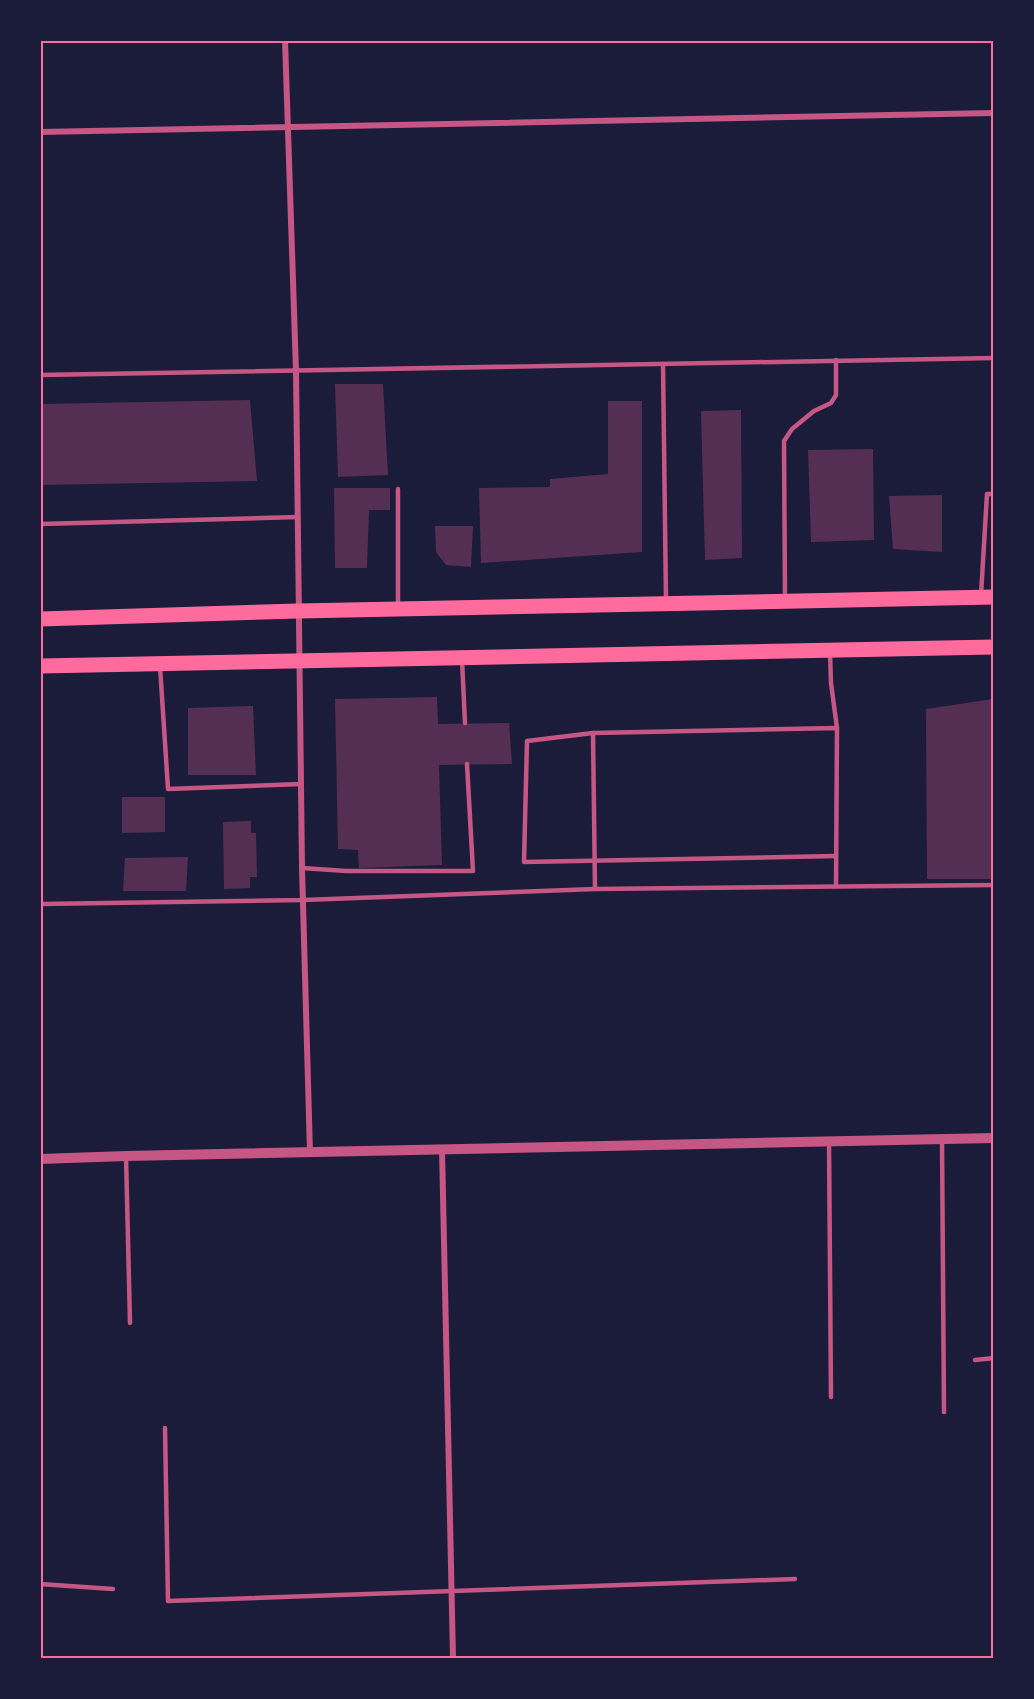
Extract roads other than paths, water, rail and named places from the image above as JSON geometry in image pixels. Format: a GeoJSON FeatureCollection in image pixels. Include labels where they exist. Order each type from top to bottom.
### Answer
{"type":"FeatureCollection","features":[{"type":"Feature","properties":{"kind":"main road"},"geometry":{"type":"LineString","coordinates":[[40,619],[298,611],[987,597]]}},
{"type":"Feature","properties":{"kind":"main road"},"geometry":{"type":"LineString","coordinates":[[40,666],[993,647]]}},
{"type":"Feature","properties":{"kind":"street"},"geometry":{"type":"LineString","coordinates":[[285,40],[290,128],[296,371],[302,868],[310,1153]]}},
{"type":"Feature","properties":{"kind":"street"},"geometry":{"type":"LineString","coordinates":[[40,132],[993,113]]}},
{"type":"Feature","properties":{"kind":"street"},"geometry":{"type":"LineString","coordinates":[[40,1159],[993,1138]]}},
{"type":"Feature","properties":{"kind":"street"},"geometry":{"type":"LineString","coordinates":[[442,1149],[453,1659]]}},
{"type":"Feature","properties":{"kind":"lane"},"geometry":{"type":"LineString","coordinates":[[40,375],[993,358]]}},
{"type":"Feature","properties":{"kind":"lane"},"geometry":{"type":"LineString","coordinates":[[785,602],[784,441],[792,429],[814,411],[831,403],[836,395],[836,360]]}},
{"type":"Feature","properties":{"kind":"lane"},"geometry":{"type":"LineString","coordinates":[[663,364],[666,604]]}},
{"type":"Feature","properties":{"kind":"lane"},"geometry":{"type":"LineString","coordinates":[[398,489],[398,609]]}},
{"type":"Feature","properties":{"kind":"lane"},"geometry":{"type":"LineString","coordinates":[[987,597],[987,494],[993,494]]}},
{"type":"Feature","properties":{"kind":"lane"},"geometry":{"type":"LineString","coordinates":[[40,524],[298,517]]}},
{"type":"Feature","properties":{"kind":"lane"},"geometry":{"type":"LineString","coordinates":[[830,650],[831,683],[837,728],[837,886]]}},
{"type":"Feature","properties":{"kind":"lane"},"geometry":{"type":"LineString","coordinates":[[462,657],[465,723]]}},
{"type":"Feature","properties":{"kind":"lane"},"geometry":{"type":"LineString","coordinates":[[160,663],[168,789],[301,784]]}},
{"type":"Feature","properties":{"kind":"lane"},"geometry":{"type":"LineString","coordinates":[[837,728],[593,733],[527,741],[524,862],[837,856]]}},
{"type":"Feature","properties":{"kind":"lane"},"geometry":{"type":"LineString","coordinates":[[593,733],[595,889]]}},
{"type":"Feature","properties":{"kind":"lane"},"geometry":{"type":"LineString","coordinates":[[302,868],[346,871],[473,871],[467,764]]}},
{"type":"Feature","properties":{"kind":"lane"},"geometry":{"type":"LineString","coordinates":[[40,904],[303,900],[595,889],[993,885]]}},
{"type":"Feature","properties":{"kind":"lane"},"geometry":{"type":"LineString","coordinates":[[942,1139],[944,1412]]}},
{"type":"Feature","properties":{"kind":"lane"},"geometry":{"type":"LineString","coordinates":[[829,1141],[831,1397]]}},
{"type":"Feature","properties":{"kind":"lane"},"geometry":{"type":"LineString","coordinates":[[126,1156],[130,1323]]}},
{"type":"Feature","properties":{"kind":"lane"},"geometry":{"type":"LineString","coordinates":[[975,1360],[993,1358]]}},
{"type":"Feature","properties":{"kind":"lane"},"geometry":{"type":"LineString","coordinates":[[165,1428],[168,1601],[795,1579]]}},
{"type":"Feature","properties":{"kind":"lane"},"geometry":{"type":"LineString","coordinates":[[40,1584],[113,1589]]}}]}
